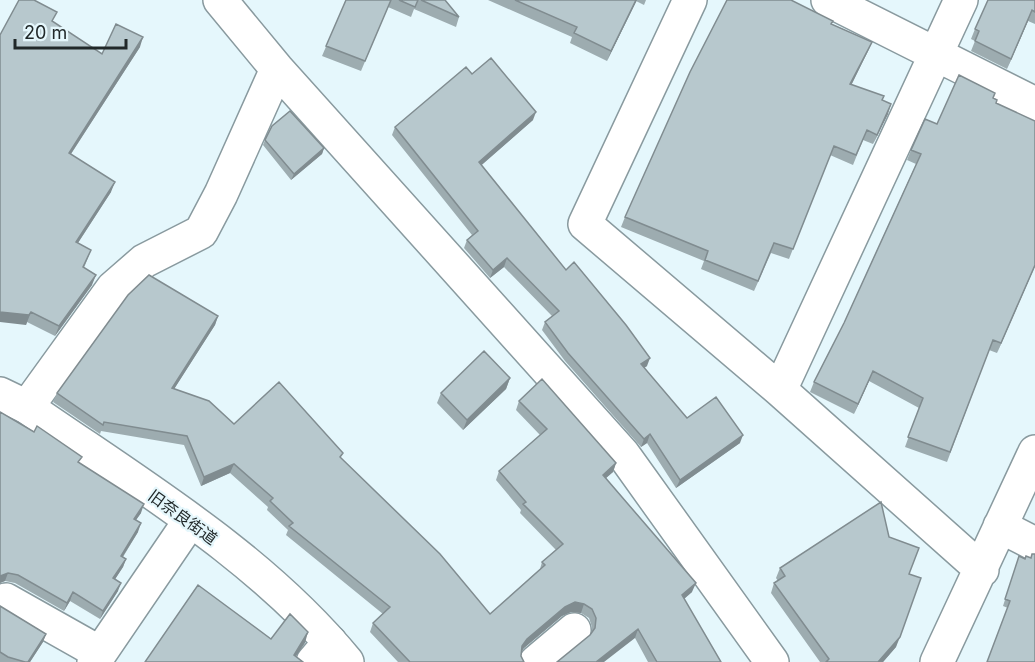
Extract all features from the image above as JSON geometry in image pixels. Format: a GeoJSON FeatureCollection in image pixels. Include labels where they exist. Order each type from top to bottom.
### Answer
{"type":"FeatureCollection","features":[{"type":"Feature","properties":{"kind":"street"},"geometry":{"type":"LineString","coordinates":[[220,0],[277,69],[623,454],[772,662]]}},
{"type":"Feature","properties":{"kind":"street"},"geometry":{"type":"LineString","coordinates":[[690,0],[585,224],[780,390],[981,570]]}},
{"type":"Feature","properties":{"kind":"street"},"geometry":{"type":"LineString","coordinates":[[828,0],[1035,104]]}},
{"type":"Feature","properties":{"kind":"street"},"geometry":{"type":"LineString","coordinates":[[780,390],[961,0]]}},
{"type":"Feature","properties":{"kind":"street"},"geometry":{"type":"LineString","coordinates":[[14,401],[113,288],[144,261],[201,232],[277,69]]}},
{"type":"Feature","properties":{"kind":"street","name":"旧奈良街道"},"geometry":{"type":"LineString","coordinates":[[14,401],[190,520],[293,604],[330,655]]}},
{"type":"Feature","properties":{"kind":"street"},"geometry":{"type":"LineString","coordinates":[[937,662],[1035,452]]}},
{"type":"Feature","properties":{"kind":"street"},"geometry":{"type":"LineString","coordinates":[[6,600],[97,657],[190,520]]}},
{"type":"Feature","properties":{"kind":"street"},"geometry":{"type":"LineString","coordinates":[[1000,526],[1035,543]]}},
{"type":"Feature","properties":{"kind":"street"},"geometry":{"type":"LineString","coordinates":[[536,662],[574,630]]}},
{"type":"Feature","properties":{"kind":"building"},"geometry":{"type":"Polygon","coordinates":[[[19,0],[34,0],[57,12],[52,21],[102,54],[116,24],[143,37],[69,153],[115,182],[76,242],[91,250],[83,267],[96,275],[59,326],[31,312],[29,315],[0,312],[0,35],[19,0]]]}},
{"type":"Feature","properties":{"kind":"building"},"geometry":{"type":"Polygon","coordinates":[[[346,0],[391,0],[365,61],[326,46],[346,0]]]}},
{"type":"Feature","properties":{"kind":"building"},"geometry":{"type":"Polygon","coordinates":[[[399,0],[418,0],[415,7],[399,0]]]}},
{"type":"Feature","properties":{"kind":"building"},"geometry":{"type":"Polygon","coordinates":[[[421,0],[445,0],[459,17],[421,0]]]}},
{"type":"Feature","properties":{"kind":"building"},"geometry":{"type":"Polygon","coordinates":[[[515,0],[636,0],[611,51],[574,33],[577,27],[515,0]]]}},
{"type":"Feature","properties":{"kind":"building"},"geometry":{"type":"Polygon","coordinates":[[[727,0],[791,0],[833,21],[831,24],[872,42],[850,84],[884,96],[882,100],[891,104],[877,135],[867,130],[856,155],[834,146],[793,249],[774,243],[758,281],[705,260],[708,251],[625,217],[690,72],[727,0]]]}},
{"type":"Feature","properties":{"kind":"building"},"geometry":{"type":"Polygon","coordinates":[[[988,0],[1035,0],[1035,12],[1032,10],[1011,59],[975,41],[979,31],[975,29],[988,0]]]}},
{"type":"Feature","properties":{"kind":"building"},"geometry":{"type":"Polygon","coordinates":[[[491,58],[536,112],[479,162],[566,270],[574,262],[626,325],[650,358],[641,364],[687,418],[716,397],[743,435],[680,480],[650,434],[644,439],[568,353],[545,322],[559,311],[507,258],[493,270],[467,240],[478,231],[395,127],[466,67],[472,74],[491,58]]]}},
{"type":"Feature","properties":{"kind":"building"},"geometry":{"type":"Polygon","coordinates":[[[959,75],[995,93],[993,98],[997,100],[996,103],[1035,121],[1035,265],[1001,343],[993,340],[950,452],[908,437],[923,398],[873,371],[858,404],[814,382],[844,323],[921,154],[911,150],[925,119],[937,124],[959,75]]]}},
{"type":"Feature","properties":{"kind":"building"},"geometry":{"type":"Polygon","coordinates":[[[290,111],[324,148],[294,174],[265,140],[272,126],[290,111]]]}},
{"type":"Feature","properties":{"kind":"building"},"geometry":{"type":"Polygon","coordinates":[[[149,275],[218,316],[172,388],[209,401],[234,424],[279,382],[343,453],[340,457],[440,554],[490,614],[545,565],[542,562],[563,544],[523,504],[526,502],[499,471],[547,429],[519,401],[542,379],[616,463],[603,475],[696,583],[682,595],[721,662],[657,662],[638,629],[596,662],[557,662],[590,635],[595,628],[596,618],[592,609],[575,602],[565,607],[527,639],[522,646],[521,656],[524,662],[410,662],[373,623],[390,607],[289,526],[293,523],[270,501],[273,498],[234,464],[204,477],[187,436],[104,422],[103,425],[57,393],[128,295],[149,275]]]}},
{"type":"Feature","properties":{"kind":"building"},"geometry":{"type":"Polygon","coordinates":[[[484,351],[510,378],[467,420],[441,393],[484,351]]]}},
{"type":"Feature","properties":{"kind":"building"},"geometry":{"type":"Polygon","coordinates":[[[0,412],[34,432],[37,426],[82,457],[78,462],[144,504],[134,519],[141,523],[121,556],[126,559],[113,578],[121,583],[103,611],[73,592],[67,603],[18,575],[8,573],[0,576],[0,412]]]}},
{"type":"Feature","properties":{"kind":"building"},"geometry":{"type":"Polygon","coordinates":[[[881,502],[889,537],[919,548],[909,574],[921,578],[900,637],[878,662],[826,662],[829,659],[774,583],[785,576],[780,568],[881,502]]]}},
{"type":"Feature","properties":{"kind":"building"},"geometry":{"type":"Polygon","coordinates":[[[1032,554],[1035,554],[1035,662],[987,662],[1010,601],[1005,599],[1019,556],[1025,559],[1026,556],[1031,558],[1032,554]]]}},
{"type":"Feature","properties":{"kind":"building"},"geometry":{"type":"Polygon","coordinates":[[[198,585],[271,639],[290,614],[308,632],[294,655],[303,662],[145,662],[198,585]]]}},
{"type":"Feature","properties":{"kind":"building"},"geometry":{"type":"Polygon","coordinates":[[[0,606],[46,634],[28,662],[8,657],[0,652],[0,606]]]}}]}
